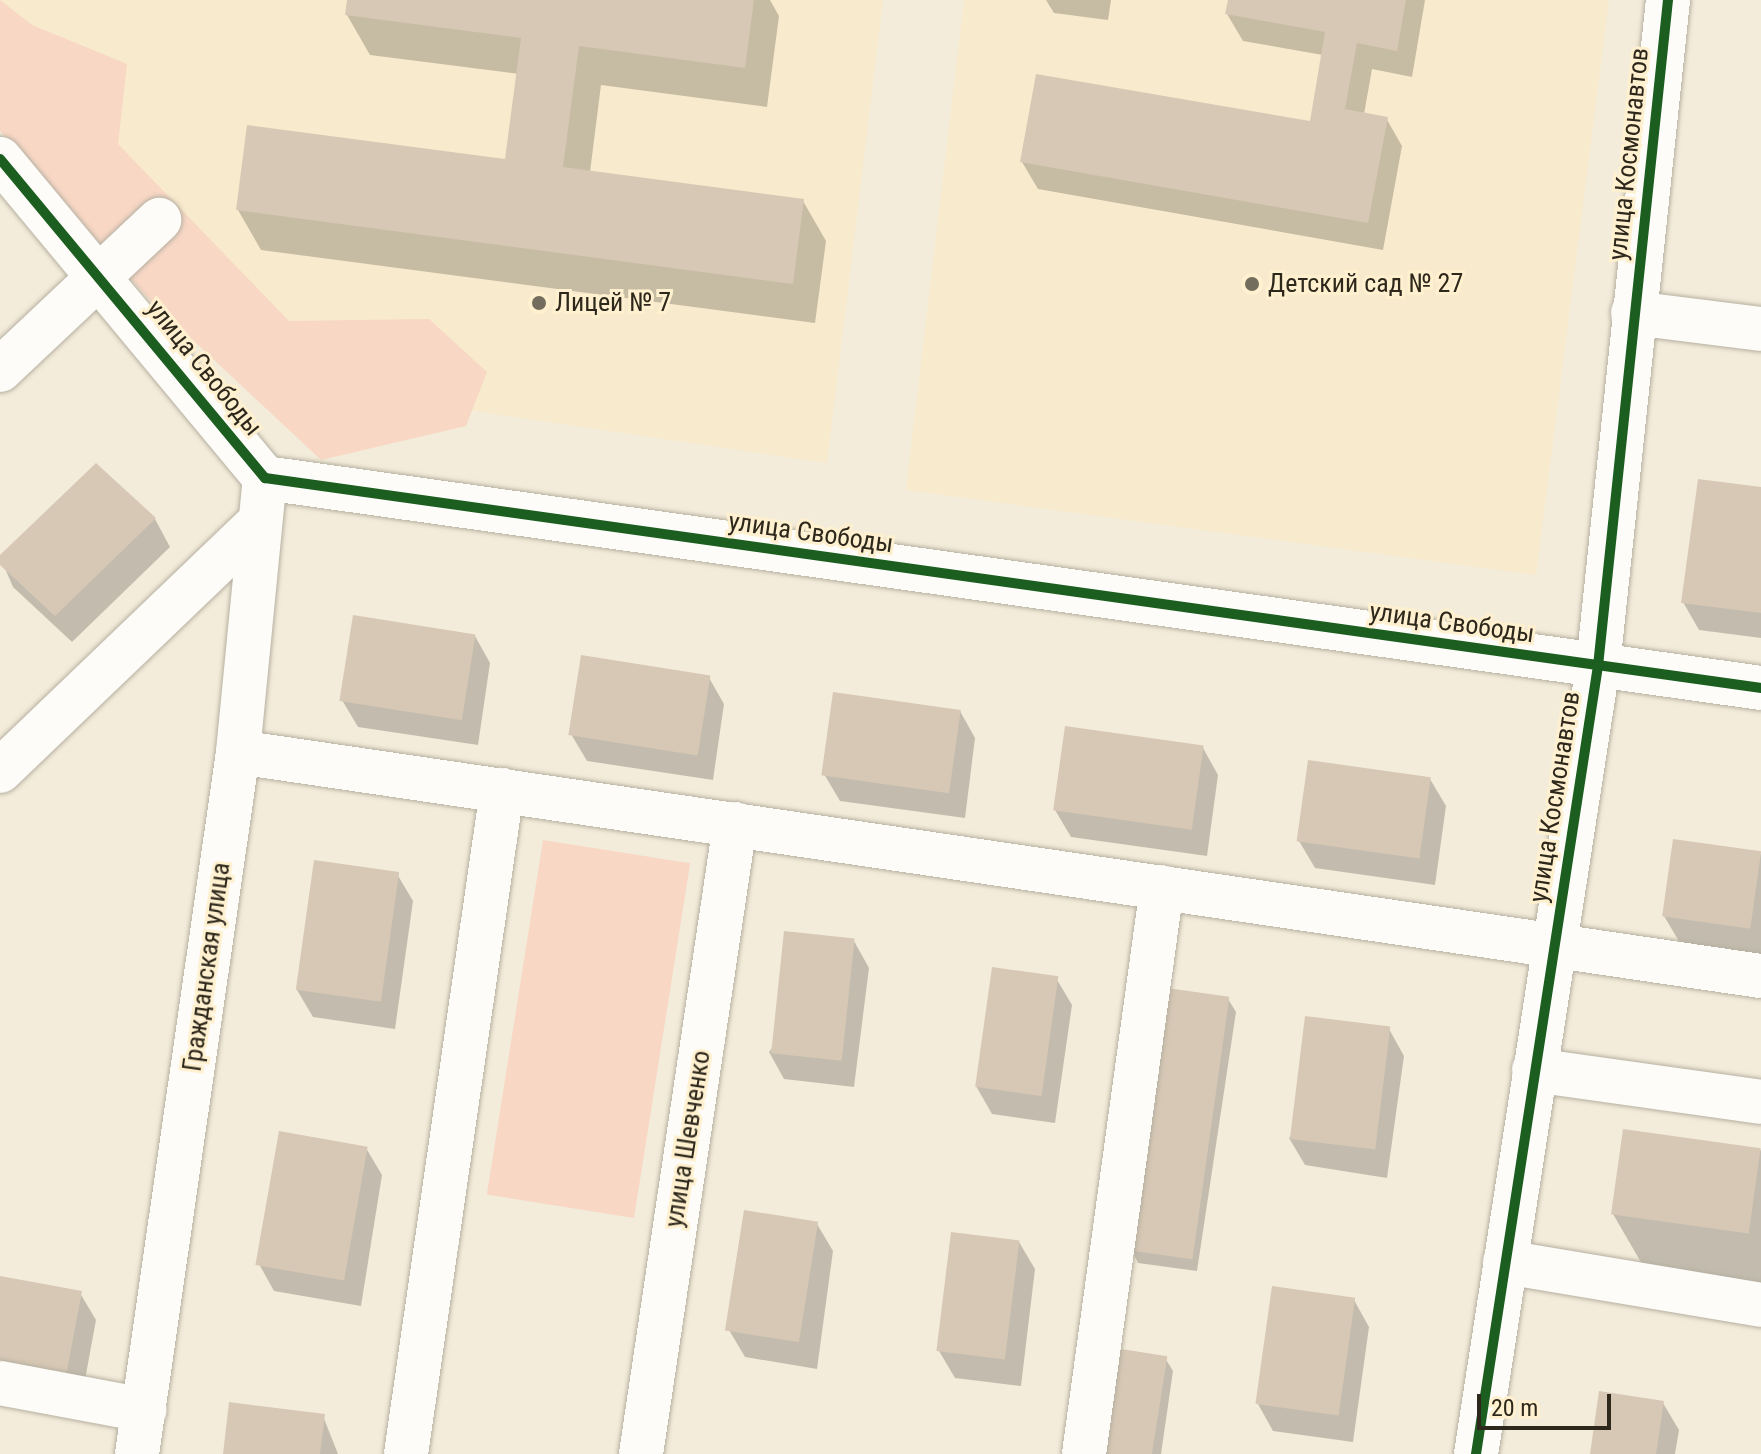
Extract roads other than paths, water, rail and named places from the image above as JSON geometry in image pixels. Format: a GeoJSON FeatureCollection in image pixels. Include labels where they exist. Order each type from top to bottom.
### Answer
{"type":"FeatureCollection","features":[{"type":"Feature","properties":{"kind":"street","name":"улица Космонавтов"},"geometry":{"type":"LineString","coordinates":[[1476,1454],[1598,666],[1668,0]]}},
{"type":"Feature","properties":{"kind":"street","name":"улица Свободы"},"geometry":{"type":"LineString","coordinates":[[0,159],[265,478],[1761,688]]}},
{"type":"Feature","properties":{"kind":"street"},"geometry":{"type":"LineString","coordinates":[[0,370],[159,220]]}},
{"type":"Feature","properties":{"kind":"street"},"geometry":{"type":"LineString","coordinates":[[1633,313],[1761,329]]}},
{"type":"Feature","properties":{"kind":"street","name":"Гражданская улица"},"geometry":{"type":"LineString","coordinates":[[137,1454],[238,752],[265,478]]}},
{"type":"Feature","properties":{"kind":"street"},"geometry":{"type":"LineString","coordinates":[[0,771],[260,522]]}},
{"type":"Feature","properties":{"kind":"street"},"geometry":{"type":"LineString","coordinates":[[238,752],[1761,976]]}},
{"type":"Feature","properties":{"kind":"street"},"geometry":{"type":"LineString","coordinates":[[406,1454],[502,790]]}},
{"type":"Feature","properties":{"kind":"street","name":"улица Шевченко"},"geometry":{"type":"LineString","coordinates":[[641,1454],[735,824]]}},
{"type":"Feature","properties":{"kind":"street"},"geometry":{"type":"LineString","coordinates":[[1084,1454],[1162,887]]}},
{"type":"Feature","properties":{"kind":"street"},"geometry":{"type":"LineString","coordinates":[[1534,1070],[1761,1102]]}},
{"type":"Feature","properties":{"kind":"street"},"geometry":{"type":"LineString","coordinates":[[1505,1262],[1761,1305]]}},
{"type":"Feature","properties":{"kind":"street"},"geometry":{"type":"LineString","coordinates":[[0,1383],[144,1410]]}},
{"type":"Feature","properties":{"kind":"place","name":"Детский сад № 27"},"geometry":{"type":"Point","coordinates":[1252,284]}},
{"type":"Feature","properties":{"kind":"place","name":"Лицей № 7"},"geometry":{"type":"Point","coordinates":[539,303]}}]}
